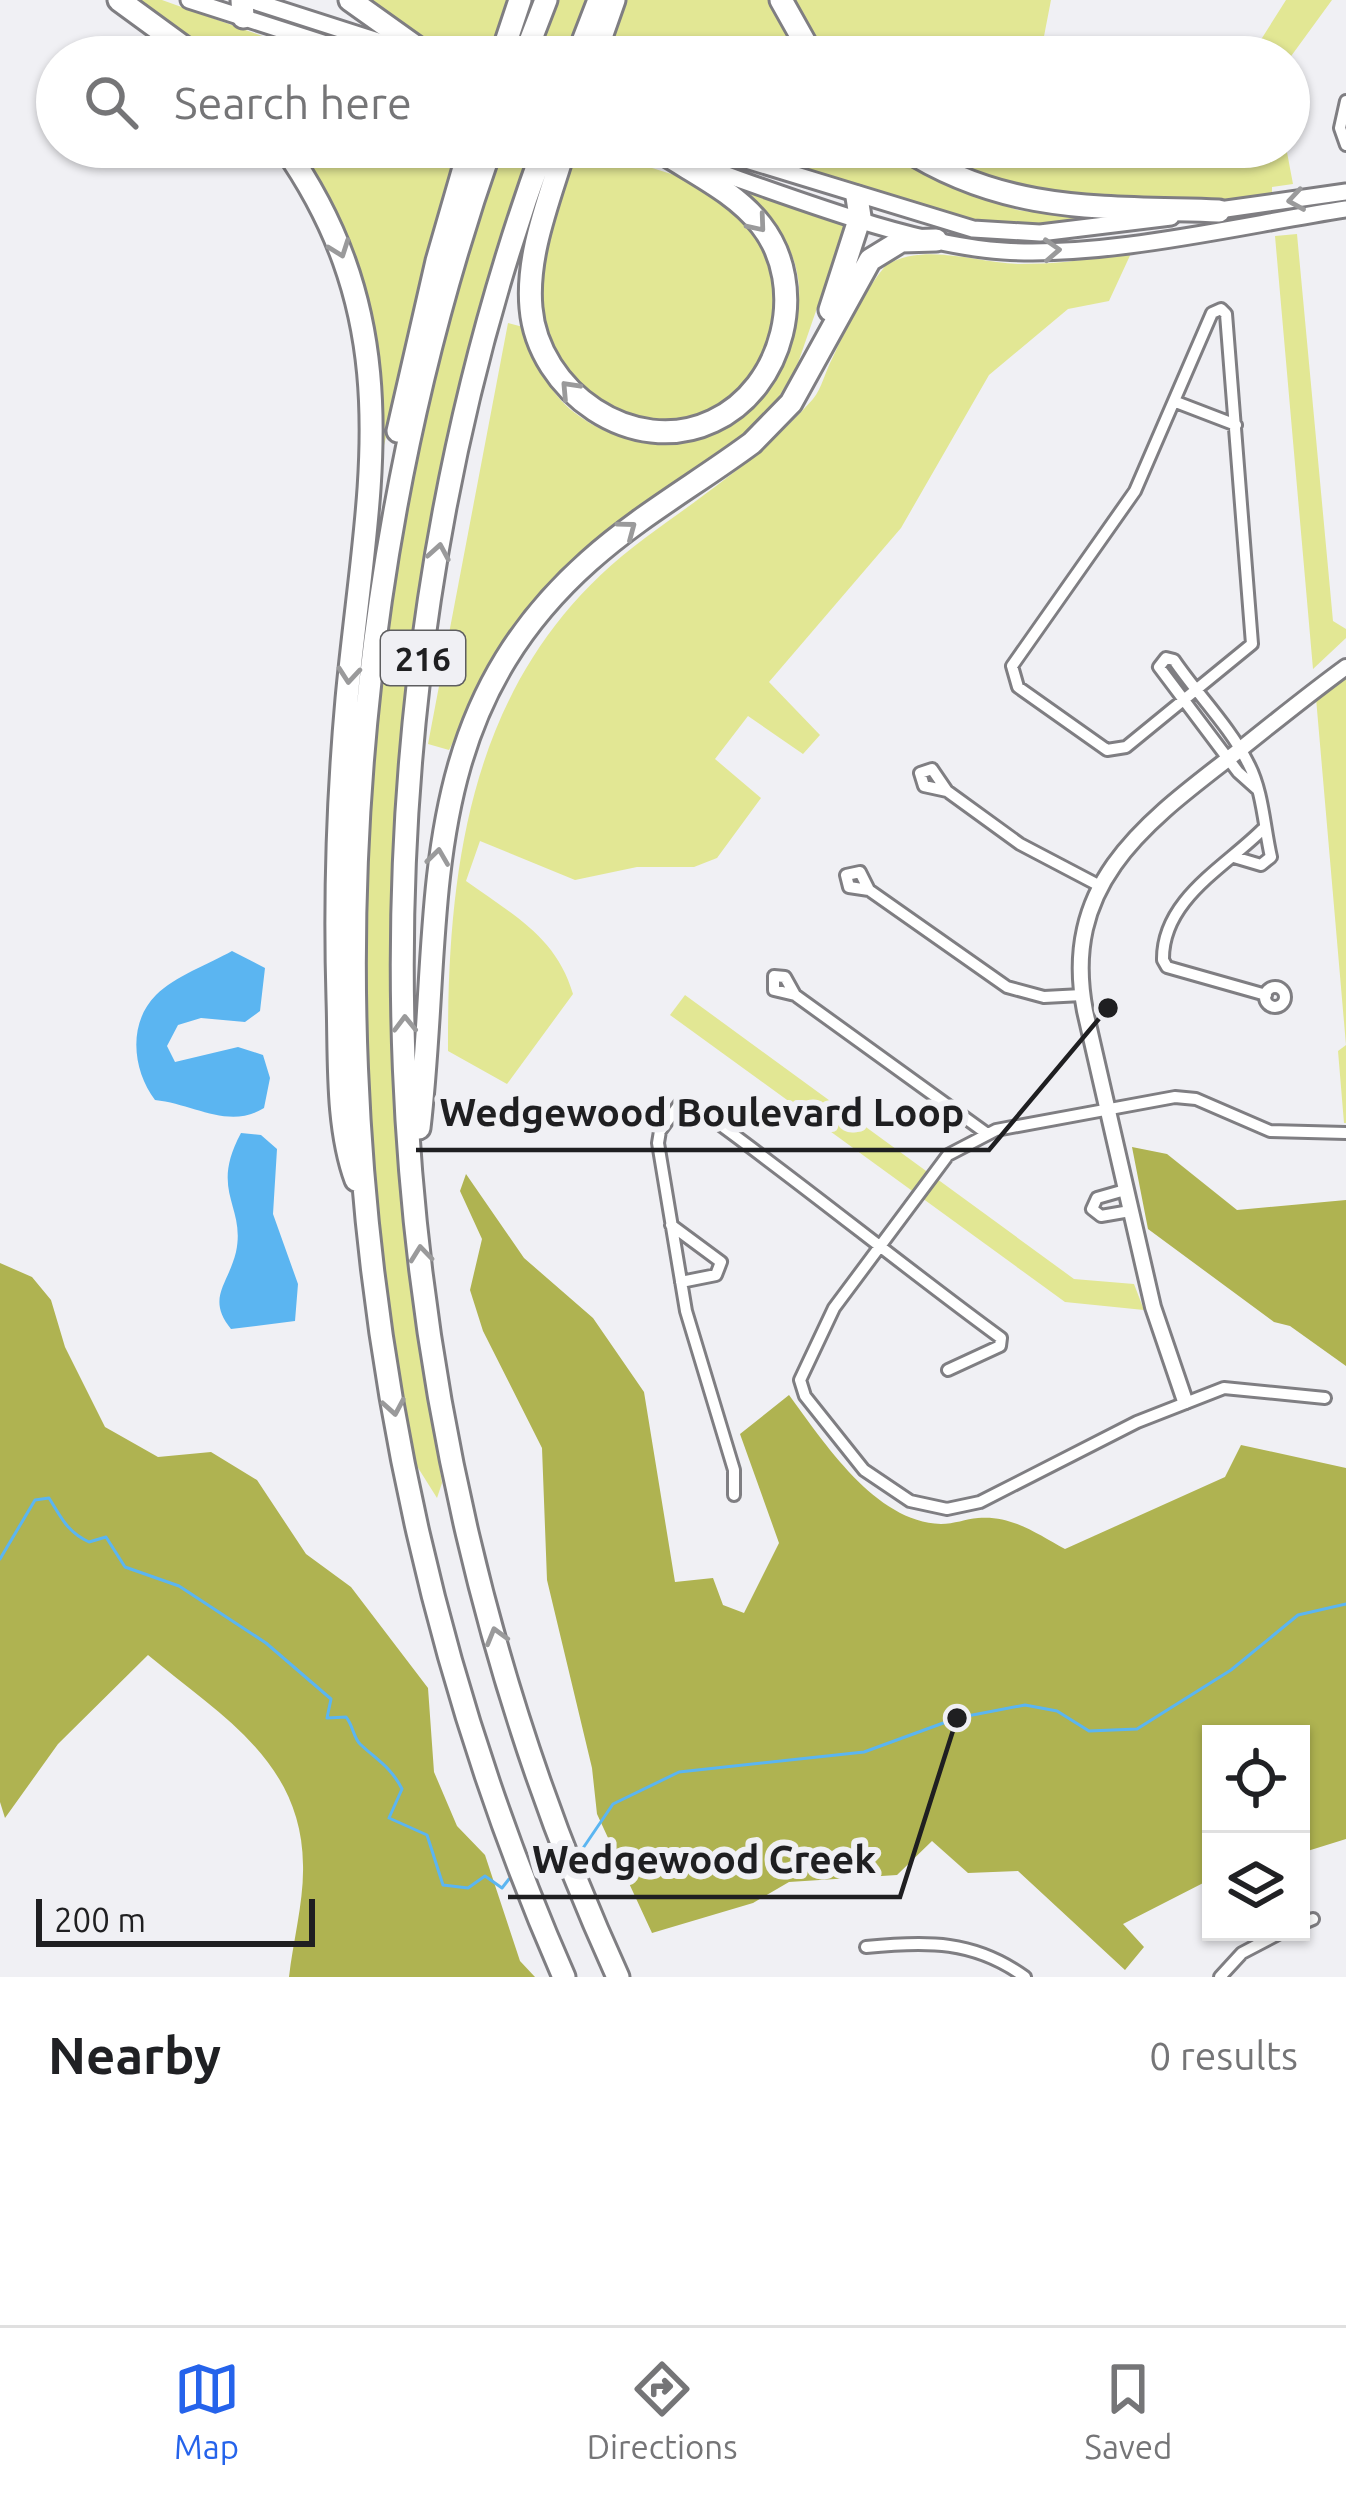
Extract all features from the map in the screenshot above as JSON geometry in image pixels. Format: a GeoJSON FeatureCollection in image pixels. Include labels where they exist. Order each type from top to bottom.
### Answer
{"type":"FeatureCollection","features":[{"type":"Feature","properties":{"kind":"highway"},"geometry":{"type":"LineString","coordinates":[[119,0],[168,36]]}},
{"type":"Feature","properties":{"kind":"highway"},"geometry":{"type":"LineString","coordinates":[[350,0],[399,36]]}},
{"type":"Feature","properties":{"kind":"highway"},"geometry":{"type":"LineString","coordinates":[[508,36],[520,0]]}},
{"type":"Feature","properties":{"kind":"highway"},"geometry":{"type":"LineString","coordinates":[[532,36],[547,0]]}},
{"type":"Feature","properties":{"kind":"highway"},"geometry":{"type":"LineString","coordinates":[[585,36],[599,0]]}},
{"type":"Feature","properties":{"kind":"highway"},"geometry":{"type":"LineString","coordinates":[[601,36],[614,0]]}},
{"type":"Feature","properties":{"kind":"highway"},"geometry":{"type":"LineString","coordinates":[[782,0],[802,36]]}},
{"type":"Feature","properties":{"kind":"highway"},"geometry":{"type":"LineString","coordinates":[[297,168],[327,217],[345,261],[362,319],[375,421],[337,855],[345,1130],[348,1158],[366,1208]]}},
{"type":"Feature","properties":{"kind":"highway"},"geometry":{"type":"LineString","coordinates":[[373,665],[374,586],[386,489],[411,365],[464,168]]}},
{"type":"Feature","properties":{"kind":"highway","name":"216"},"geometry":{"type":"LineString","coordinates":[[485,168],[417,408],[373,665],[355,930],[366,1208],[411,1500],[484,1768],[563,1974]]}},
{"type":"Feature","properties":{"kind":"highway","name":"216"},"geometry":{"type":"LineString","coordinates":[[538,168],[471,392],[418,698],[405,875],[406,1064],[413,1182],[451,1445],[481,1585],[530,1748],[613,1967]]}},
{"type":"Feature","properties":{"kind":"highway"},"geometry":{"type":"LineString","coordinates":[[560,168],[530,285],[531,312],[544,357],[585,406],[628,425],[677,430],[715,421],[761,379],[781,341],[786,297],[779,257],[760,223],[726,192],[685,168]]}},
{"type":"Feature","properties":{"kind":"highway"},"geometry":{"type":"LineString","coordinates":[[941,168],[971,184],[1043,204],[1219,211]]}},
{"type":"Feature","properties":{"kind":"highway"},"geometry":{"type":"LineString","coordinates":[[810,367],[859,207]]}},
{"type":"Feature","properties":{"kind":"highway"},"geometry":{"type":"LineString","coordinates":[[413,1182],[426,1072],[438,847],[450,793],[487,693],[557,592],[617,536],[752,443],[791,403],[870,260],[901,242],[936,240]]}},
{"type":"Feature","properties":{"kind":"main road"},"geometry":{"type":"LineString","coordinates":[[189,0],[245,6],[353,36]]}},
{"type":"Feature","properties":{"kind":"main road"},"geometry":{"type":"LineString","coordinates":[[245,6],[316,36]]}},
{"type":"Feature","properties":{"kind":"main road"},"geometry":{"type":"LineString","coordinates":[[719,168],[859,207],[1002,232],[1068,231],[1346,192]]}},
{"type":"Feature","properties":{"kind":"main road"},"geometry":{"type":"LineString","coordinates":[[758,168],[936,240],[1005,251],[1052,251],[1346,209]]}},
{"type":"Feature","properties":{"kind":"street"},"geometry":{"type":"LineString","coordinates":[[1346,100],[1340,128],[1346,145]]}},
{"type":"Feature","properties":{"kind":"street"},"geometry":{"type":"LineString","coordinates":[[1221,309],[1226,314],[1252,644],[1126,747],[1107,750],[1018,687],[1012,666],[1135,490],[1176,402],[1212,313],[1221,309]]}},
{"type":"Feature","properties":{"kind":"street"},"geometry":{"type":"LineString","coordinates":[[1176,402],[1236,425]]}},
{"type":"Feature","properties":{"kind":"street"},"geometry":{"type":"LineString","coordinates":[[1233,754],[1183,703],[1159,667],[1166,658],[1174,660],[1257,789],[1270,852],[1266,864],[1234,857]]}},
{"type":"Feature","properties":{"kind":"street"},"geometry":{"type":"LineString","coordinates":[[1185,1401],[1153,1307],[1125,1190],[1082,995],[1083,944],[1100,886],[1146,821],[1346,667]]}},
{"type":"Feature","properties":{"kind":"street"},"geometry":{"type":"LineString","coordinates":[[947,791],[1020,844],[1100,886]]}},
{"type":"Feature","properties":{"kind":"street"},"geometry":{"type":"LineString","coordinates":[[1262,830],[1192,889],[1175,919],[1163,960],[1167,967],[1265,995]]}},
{"type":"Feature","properties":{"kind":"street"},"geometry":{"type":"LineString","coordinates":[[868,890],[1007,987],[1044,997],[1082,995]]}},
{"type":"Feature","properties":{"kind":"street"},"geometry":{"type":"LineString","coordinates":[[795,995],[986,1133]]}},
{"type":"Feature","properties":{"kind":"street"},"geometry":{"type":"LineString","coordinates":[[1325,1398],[1240,1386],[1185,1401],[980,1502],[946,1509],[910,1501],[864,1470],[805,1396],[800,1380],[834,1308],[942,1160],[986,1133],[1175,1097],[1196,1099],[1270,1131],[1346,1133]]}},
{"type":"Feature","properties":{"kind":"street"},"geometry":{"type":"LineString","coordinates":[[734,1495],[734,1470],[681,1282],[658,1135],[686,1102],[798,1180],[878,1247],[1001,1338],[1000,1346],[948,1370]]}},
{"type":"Feature","properties":{"kind":"street"},"geometry":{"type":"LineString","coordinates":[[1125,1190],[1097,1198],[1092,1209],[1101,1216],[1130,1210]]}},
{"type":"Feature","properties":{"kind":"street"},"geometry":{"type":"LineString","coordinates":[[671,1225],[721,1262],[716,1275],[681,1282]]}},
{"type":"Feature","properties":{"kind":"street"},"geometry":{"type":"LineString","coordinates":[[1220,1977],[1242,1953],[1265,1941]]}},
{"type":"Feature","properties":{"kind":"street"},"geometry":{"type":"LineString","coordinates":[[866,1947],[948,1943],[976,1949],[1025,1977]]}},
{"type":"Feature","properties":{"kind":"green space"},"geometry":{"type":"Polygon","coordinates":[[[130,0],[162,0],[262,36],[178,36],[130,0]]]}},
{"type":"Feature","properties":{"kind":"green space"},"geometry":{"type":"Polygon","coordinates":[[[366,0],[508,0],[499,36],[421,36],[397,25],[366,0]]]}},
{"type":"Feature","properties":{"kind":"green space"},"geometry":{"type":"Polygon","coordinates":[[[558,0],[592,0],[577,36],[543,36],[558,0]]]}},
{"type":"Feature","properties":{"kind":"green space"},"geometry":{"type":"Polygon","coordinates":[[[624,0],[772,0],[792,36],[611,36],[624,0]]]}},
{"type":"Feature","properties":{"kind":"green space"},"geometry":{"type":"Polygon","coordinates":[[[791,0],[1051,0],[1044,36],[811,36],[791,0]]]}},
{"type":"Feature","properties":{"kind":"green space"},"geometry":{"type":"Polygon","coordinates":[[[1286,0],[1332,0],[1306,36],[1263,36],[1286,0]]]}},
{"type":"Feature","properties":{"kind":"green space"},"geometry":{"type":"Polygon","coordinates":[[[305,168],[456,168],[383,449],[372,321],[358,267],[305,168]]]}},
{"type":"Feature","properties":{"kind":"green space"},"geometry":{"type":"Polygon","coordinates":[[[494,168],[529,168],[464,387],[436,519],[394,828],[399,947],[392,1025],[414,1302],[442,1483],[437,1498],[410,1455],[375,1215],[364,939],[373,725],[402,519],[427,399],[494,168]]]}},
{"type":"Feature","properties":{"kind":"green space"},"geometry":{"type":"Polygon","coordinates":[[[562,168],[651,168],[715,195],[756,236],[774,282],[773,328],[755,370],[725,402],[686,421],[640,421],[591,397],[556,358],[545,335],[536,288],[545,226],[562,168]]]}},
{"type":"Feature","properties":{"kind":"green space"},"geometry":{"type":"Polygon","coordinates":[[[791,168],[926,168],[966,191],[1017,210],[1096,220],[1002,223],[956,217],[791,168]]]}},
{"type":"Feature","properties":{"kind":"green space"},"geometry":{"type":"Polygon","coordinates":[[[966,168],[1290,168],[1293,184],[1272,187],[1272,198],[1119,204],[1021,193],[966,168]]]}},
{"type":"Feature","properties":{"kind":"green space"},"geometry":{"type":"Polygon","coordinates":[[[739,191],[838,217],[846,224],[797,366],[766,419],[669,494],[493,663],[449,750],[428,744],[508,323],[523,327],[557,395],[575,413],[604,430],[635,440],[667,441],[697,436],[726,423],[772,380],[790,341],[799,297],[787,244],[739,191]]]}},
{"type":"Feature","properties":{"kind":"green space"},"geometry":{"type":"Polygon","coordinates":[[[1297,234],[1333,621],[1346,629],[1346,638],[1313,669],[1275,236],[1297,234]]]}},
{"type":"Feature","properties":{"kind":"green space"},"geometry":{"type":"Polygon","coordinates":[[[1133,249],[1109,301],[1068,309],[989,375],[901,528],[769,682],[820,735],[803,754],[748,716],[715,759],[761,798],[717,858],[694,867],[637,867],[575,880],[480,841],[466,881],[544,942],[573,994],[507,1084],[448,1051],[454,905],[482,768],[507,704],[542,644],[587,588],[794,420],[819,390],[856,310],[886,265],[934,254],[1048,263],[1133,249]]]}},
{"type":"Feature","properties":{"kind":"green space"},"geometry":{"type":"Polygon","coordinates":[[[1346,678],[1346,1045],[1316,698],[1346,678]]]}},
{"type":"Feature","properties":{"kind":"green space"},"geometry":{"type":"Polygon","coordinates":[[[685,995],[1074,1279],[1134,1284],[1144,1310],[1065,1302],[670,1015],[685,995]]]}},
{"type":"Feature","properties":{"kind":"green space"},"geometry":{"type":"Polygon","coordinates":[[[1346,1045],[1346,1123],[1344,1123],[1338,1051],[1346,1045]]]}},
{"type":"Feature","properties":{"kind":"green space"},"geometry":{"type":"Polygon","coordinates":[[[1132,1147],[1167,1154],[1237,1210],[1346,1200],[1346,1366],[1290,1326],[1274,1322],[1148,1229],[1132,1147]]]}},
{"type":"Feature","properties":{"kind":"green space"},"geometry":{"type":"Polygon","coordinates":[[[466,1174],[524,1258],[593,1318],[644,1392],[675,1582],[713,1578],[723,1605],[744,1613],[779,1543],[740,1434],[789,1395],[853,1476],[894,1510],[941,1524],[1002,1519],[1065,1549],[1225,1477],[1241,1445],[1346,1468],[1346,1839],[1310,1850],[1310,1725],[1202,1725],[1202,1884],[1123,1924],[1144,1947],[1125,1970],[1018,1871],[968,1873],[932,1841],[897,1875],[789,1882],[753,1903],[652,1933],[597,1814],[592,1768],[547,1580],[542,1448],[483,1331],[470,1290],[482,1239],[460,1191],[466,1174]]]}},
{"type":"Feature","properties":{"kind":"green space"},"geometry":{"type":"Polygon","coordinates":[[[0,1263],[32,1277],[51,1300],[65,1347],[105,1427],[158,1457],[211,1452],[257,1480],[306,1554],[351,1587],[428,1688],[434,1772],[457,1826],[485,1855],[520,1961],[535,1977],[289,1977],[303,1865],[299,1829],[288,1797],[252,1744],[148,1655],[58,1744],[5,1818],[0,1802],[0,1263]]]}},
{"type":"Feature","properties":{"kind":"water"},"geometry":{"type":"Polygon","coordinates":[[[232,951],[265,968],[260,1011],[245,1022],[201,1018],[178,1025],[167,1046],[175,1062],[238,1047],[263,1055],[270,1078],[264,1108],[238,1117],[224,1116],[155,1100],[142,1075],[136,1048],[147,1007],[173,982],[232,951]]]}},
{"type":"Feature","properties":{"kind":"water"},"geometry":{"type":"Polygon","coordinates":[[[241,1133],[261,1135],[277,1149],[273,1214],[298,1284],[295,1321],[231,1329],[219,1300],[236,1252],[228,1170],[241,1133]]]}},
{"type":"Feature","properties":{"kind":"waterway"},"geometry":{"type":"LineString","coordinates":[[0,1559],[35,1500],[49,1498],[75,1534],[89,1542],[106,1537],[125,1567],[179,1586],[266,1643],[331,1699],[327,1718],[346,1717],[358,1741],[398,1781],[402,1789],[389,1818],[427,1835],[443,1885],[468,1888],[485,1876],[502,1888],[509,1879]]}},
{"type":"Feature","properties":{"kind":"waterway"},"geometry":{"type":"LineString","coordinates":[[579,1854],[613,1804],[679,1772],[864,1752],[957,1718],[1025,1705],[1057,1711],[1089,1731],[1137,1729],[1231,1670],[1298,1615],[1346,1604]]}},
{"type":"Feature","properties":{"kind":"place","name":"Wedgewood Boulevard Loop"},"geometry":{"type":"Point","coordinates":[1108,1008]}},
{"type":"Feature","properties":{"kind":"place","name":"Wedgewood Creek"},"geometry":{"type":"Point","coordinates":[957,1718]}}]}
